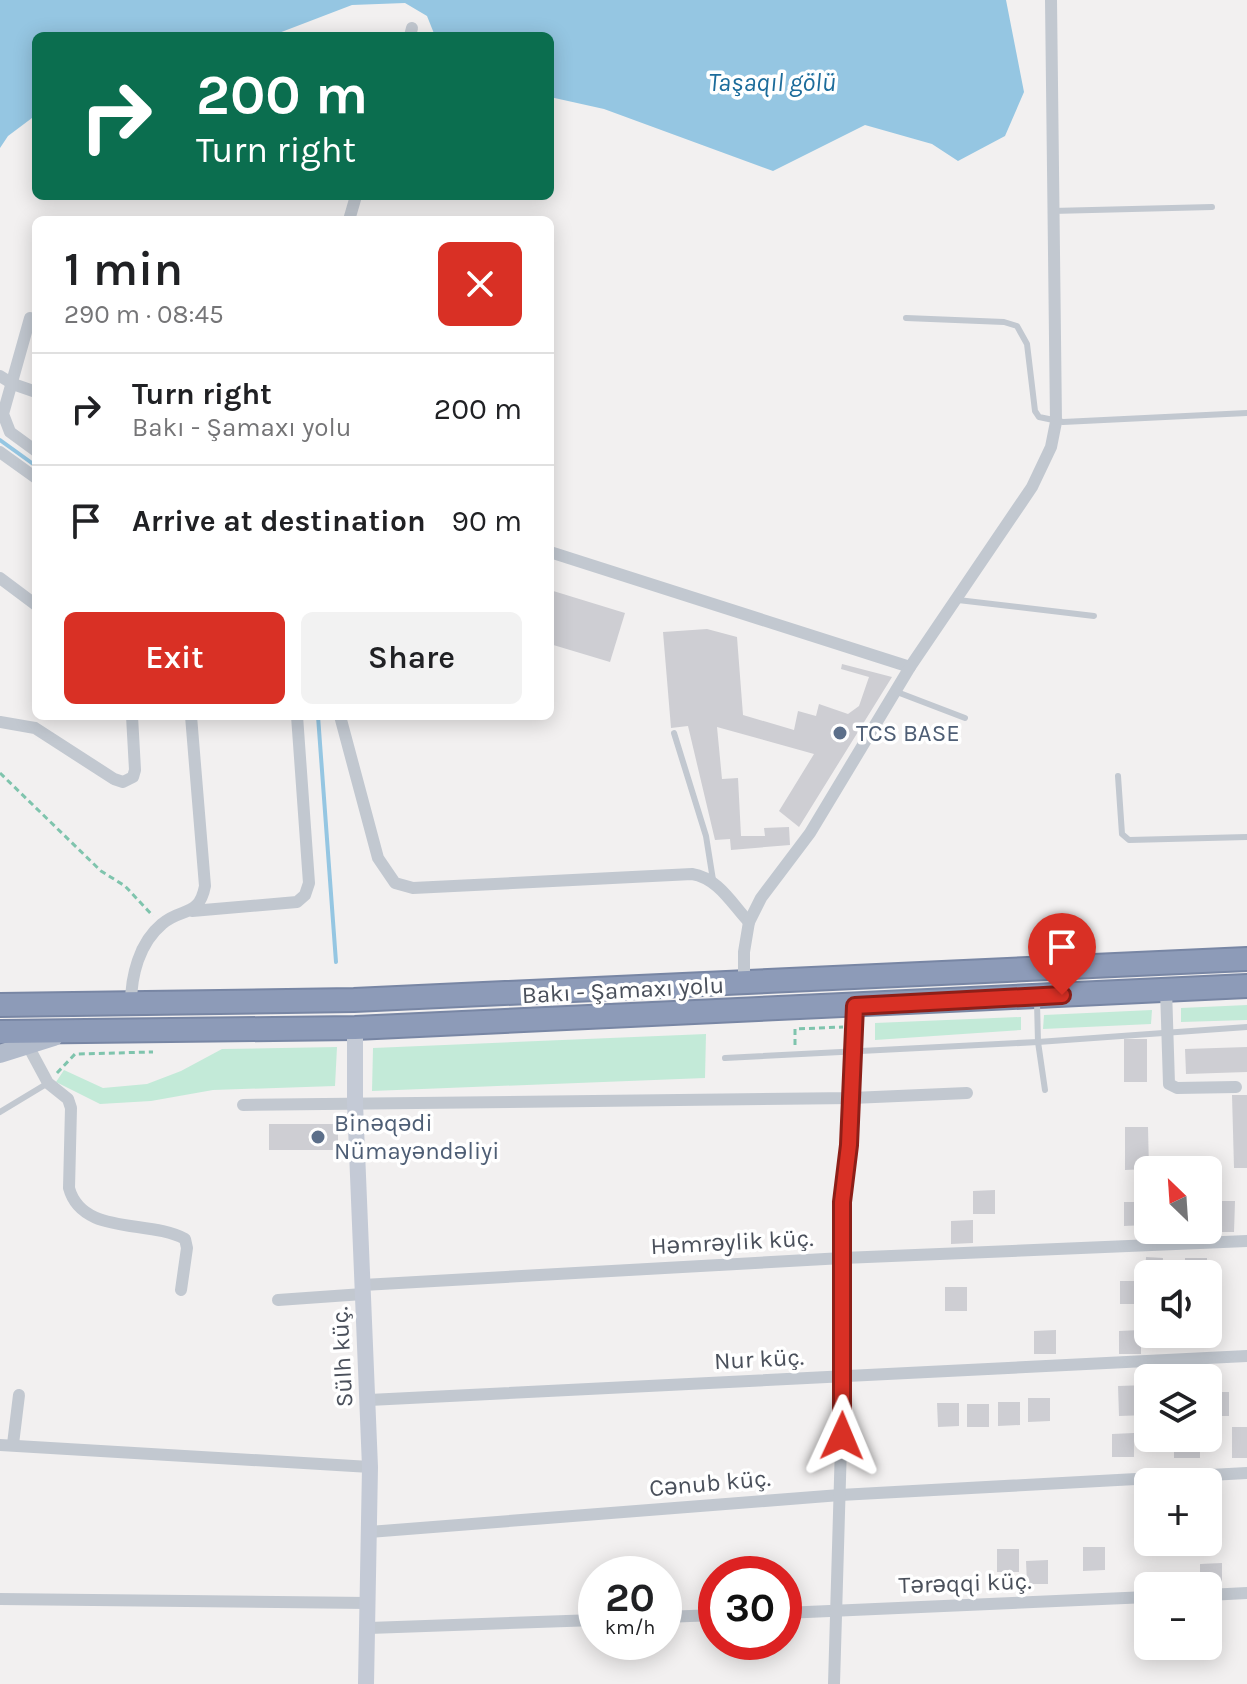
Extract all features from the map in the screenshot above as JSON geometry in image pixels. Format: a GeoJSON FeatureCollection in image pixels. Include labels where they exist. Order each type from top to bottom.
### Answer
{"type":"FeatureCollection","features":[{"type":"Feature","properties":{"kind":"highway","name":"Bakı - Şamaxı yolu"},"geometry":{"type":"LineString","coordinates":[[0,1005],[354,1000],[1247,959]]}},
{"type":"Feature","properties":{"kind":"highway","name":"Bakı - Şamaxı yolu"},"geometry":{"type":"LineString","coordinates":[[0,1032],[355,1028],[855,1016],[1036,997],[1247,986]]}},
{"type":"Feature","properties":{"kind":"highway"},"geometry":{"type":"LineString","coordinates":[[0,996],[70,1006]]}},
{"type":"Feature","properties":{"kind":"main road"},"geometry":{"type":"LineString","coordinates":[[0,1054],[73,1032]]}},
{"type":"Feature","properties":{"kind":"street"},"geometry":{"type":"LineString","coordinates":[[744,983],[744,952],[749,922],[761,898],[810,833],[910,667],[1032,487],[1051,447],[1056,422],[1051,0]]}},
{"type":"Feature","properties":{"kind":"street"},"geometry":{"type":"LineString","coordinates":[[30,318],[3,414],[10,432],[32,448]]}},
{"type":"Feature","properties":{"kind":"street"},"geometry":{"type":"LineString","coordinates":[[0,376],[32,391]]}},
{"type":"Feature","properties":{"kind":"street"},"geometry":{"type":"LineString","coordinates":[[0,452],[32,475]]}},
{"type":"Feature","properties":{"kind":"street"},"geometry":{"type":"LineString","coordinates":[[554,553],[910,667]]}},
{"type":"Feature","properties":{"kind":"street"},"geometry":{"type":"LineString","coordinates":[[0,578],[32,602]]}},
{"type":"Feature","properties":{"kind":"street"},"geometry":{"type":"LineString","coordinates":[[0,722],[35,728],[123,782],[133,777],[135,770],[132,720]]}},
{"type":"Feature","properties":{"kind":"street"},"geometry":{"type":"LineString","coordinates":[[191,720],[205,886],[203,896],[192,911]]}},
{"type":"Feature","properties":{"kind":"street"},"geometry":{"type":"LineString","coordinates":[[131,1004],[131,979],[150,937],[173,917],[192,911],[297,902],[305,895],[309,883],[297,720]]}},
{"type":"Feature","properties":{"kind":"street"},"geometry":{"type":"LineString","coordinates":[[341,720],[378,858],[395,883],[413,888],[692,874],[704,876],[714,883],[749,922]]}},
{"type":"Feature","properties":{"kind":"street"},"geometry":{"type":"LineString","coordinates":[[1166,989],[1169,1084],[1177,1088],[1236,1087]]}},
{"type":"Feature","properties":{"kind":"street"},"geometry":{"type":"LineString","coordinates":[[834,1684],[843,1377],[842,1202],[852,1098],[855,1016]]}},
{"type":"Feature","properties":{"kind":"street","name":"Sülh küç."},"geometry":{"type":"LineString","coordinates":[[355,1028],[355,1103],[369,1400],[369,1628],[366,1684]]}},
{"type":"Feature","properties":{"kind":"street"},"geometry":{"type":"LineString","coordinates":[[27,1044],[48,1083],[68,1099],[71,1108],[69,1188],[72,1199],[82,1212],[99,1219],[173,1233],[185,1239],[187,1248],[181,1290]]}},
{"type":"Feature","properties":{"kind":"street"},"geometry":{"type":"LineString","coordinates":[[243,1105],[852,1098],[967,1093]]}},
{"type":"Feature","properties":{"kind":"street","name":"Həmrəylik küç."},"geometry":{"type":"LineString","coordinates":[[278,1300],[363,1289],[843,1258],[1247,1241]]}},
{"type":"Feature","properties":{"kind":"street","name":"Nur küç."},"geometry":{"type":"LineString","coordinates":[[369,1400],[1247,1356]]}},
{"type":"Feature","properties":{"kind":"street"},"geometry":{"type":"LineString","coordinates":[[19,1395],[6,1444],[370,1467]]}},
{"type":"Feature","properties":{"kind":"street","name":"Cənub küç."},"geometry":{"type":"LineString","coordinates":[[369,1532],[840,1495],[1247,1473]]}},
{"type":"Feature","properties":{"kind":"street"},"geometry":{"type":"LineString","coordinates":[[1222,1594],[1247,1593]]}},
{"type":"Feature","properties":{"kind":"street","name":"Tərəqqi küç."},"geometry":{"type":"LineString","coordinates":[[802,1612],[1134,1598]]}},
{"type":"Feature","properties":{"kind":"street"},"geometry":{"type":"LineString","coordinates":[[0,1599],[369,1603]]}},
{"type":"Feature","properties":{"kind":"street"},"geometry":{"type":"LineString","coordinates":[[369,1628],[578,1621]]}},
{"type":"Feature","properties":{"kind":"lane"},"geometry":{"type":"LineString","coordinates":[[1052,211],[1212,207]]}},
{"type":"Feature","properties":{"kind":"lane"},"geometry":{"type":"LineString","coordinates":[[906,318],[1004,322],[1017,326],[1027,344],[1035,411],[1039,417],[1056,422],[1247,413]]}},
{"type":"Feature","properties":{"kind":"lane"},"geometry":{"type":"LineString","coordinates":[[954,599],[1094,616]]}},
{"type":"Feature","properties":{"kind":"lane"},"geometry":{"type":"LineString","coordinates":[[897,692],[965,718]]}},
{"type":"Feature","properties":{"kind":"lane"},"geometry":{"type":"LineString","coordinates":[[674,733],[706,836],[714,883]]}},
{"type":"Feature","properties":{"kind":"lane"},"geometry":{"type":"LineString","coordinates":[[1118,776],[1122,834],[1129,840],[1247,837]]}},
{"type":"Feature","properties":{"kind":"lane"},"geometry":{"type":"LineString","coordinates":[[1036,997],[1045,1090]]}},
{"type":"Feature","properties":{"kind":"lane"},"geometry":{"type":"LineString","coordinates":[[725,1058],[1038,1042],[1247,1027]]}},
{"type":"Feature","properties":{"kind":"lane"},"geometry":{"type":"LineString","coordinates":[[0,1112],[48,1083]]}},
{"type":"Feature","properties":{"kind":"path"},"geometry":{"type":"LineString","coordinates":[[0,773],[101,871],[125,886],[161,925]]}},
{"type":"Feature","properties":{"kind":"path"},"geometry":{"type":"LineString","coordinates":[[795,1054],[795,1029],[855,1016]]}},
{"type":"Feature","properties":{"kind":"path"},"geometry":{"type":"LineString","coordinates":[[48,1083],[75,1054],[153,1052]]}},
{"type":"Feature","properties":{"kind":"green space"},"geometry":{"type":"Polygon","coordinates":[[[1247,1005],[1247,1020],[1181,1022],[1181,1008],[1247,1005]]]}},
{"type":"Feature","properties":{"kind":"green space"},"geometry":{"type":"Polygon","coordinates":[[[1152,1010],[1151,1024],[1043,1029],[1044,1015],[1152,1010]]]}},
{"type":"Feature","properties":{"kind":"green space"},"geometry":{"type":"Polygon","coordinates":[[[1021,1017],[1021,1030],[875,1040],[875,1023],[1021,1017]]]}},
{"type":"Feature","properties":{"kind":"green space"},"geometry":{"type":"Polygon","coordinates":[[[706,1034],[705,1078],[372,1091],[373,1048],[706,1034]]]}},
{"type":"Feature","properties":{"kind":"green space"},"geometry":{"type":"Polygon","coordinates":[[[337,1047],[335,1086],[213,1090],[151,1101],[100,1104],[56,1082],[64,1070],[103,1088],[147,1084],[181,1071],[222,1049],[337,1047]]]}},
{"type":"Feature","properties":{"kind":"water","name":"Taşaqıl gölü"},"geometry":{"type":"Polygon","coordinates":[[[0,0],[1006,0],[1024,92],[1005,136],[958,161],[932,144],[865,125],[773,171],[604,109],[554,98],[554,32],[433,32],[427,16],[405,3],[352,5],[281,32],[32,32],[32,118],[8,136],[0,148],[0,0]]]}},
{"type":"Feature","properties":{"kind":"building"},"geometry":{"type":"Polygon","coordinates":[[[554,591],[625,613],[610,662],[554,645],[554,591]]]}},
{"type":"Feature","properties":{"kind":"building"},"geometry":{"type":"Polygon","coordinates":[[[707,629],[737,637],[743,715],[794,730],[798,711],[816,716],[819,704],[848,714],[859,706],[869,677],[841,669],[842,664],[892,677],[799,827],[779,811],[814,754],[717,727],[722,779],[738,778],[741,836],[765,836],[764,828],[789,827],[790,845],[731,850],[730,839],[715,840],[688,726],[671,728],[663,632],[707,629]]]}},
{"type":"Feature","properties":{"kind":"building"},"geometry":{"type":"Polygon","coordinates":[[[1124,1039],[1147,1039],[1147,1082],[1124,1082],[1124,1039]]]}},
{"type":"Feature","properties":{"kind":"building"},"geometry":{"type":"Polygon","coordinates":[[[1247,1047],[1247,1072],[1186,1074],[1185,1049],[1247,1047]]]}},
{"type":"Feature","properties":{"kind":"building"},"geometry":{"type":"Polygon","coordinates":[[[1232,1095],[1247,1095],[1247,1168],[1234,1168],[1232,1095]]]}},
{"type":"Feature","properties":{"kind":"building"},"geometry":{"type":"Polygon","coordinates":[[[269,1124],[338,1124],[338,1150],[269,1150],[269,1124]]]}},
{"type":"Feature","properties":{"kind":"building"},"geometry":{"type":"Polygon","coordinates":[[[1125,1127],[1148,1127],[1149,1156],[1134,1156],[1134,1170],[1125,1170],[1125,1127]]]}},
{"type":"Feature","properties":{"kind":"building"},"geometry":{"type":"Polygon","coordinates":[[[995,1190],[995,1214],[973,1214],[973,1191],[995,1190]]]}},
{"type":"Feature","properties":{"kind":"building"},"geometry":{"type":"Polygon","coordinates":[[[1222,1201],[1235,1201],[1234,1232],[1222,1232],[1222,1201]]]}},
{"type":"Feature","properties":{"kind":"building"},"geometry":{"type":"Polygon","coordinates":[[[1124,1202],[1134,1202],[1134,1226],[1124,1226],[1124,1202]]]}},
{"type":"Feature","properties":{"kind":"building"},"geometry":{"type":"Polygon","coordinates":[[[973,1220],[973,1243],[951,1244],[951,1221],[973,1220]]]}},
{"type":"Feature","properties":{"kind":"building"},"geometry":{"type":"Polygon","coordinates":[[[1146,1257],[1163,1258],[1163,1260],[1146,1260],[1146,1257]]]}},
{"type":"Feature","properties":{"kind":"building"},"geometry":{"type":"Polygon","coordinates":[[[1185,1258],[1207,1258],[1207,1260],[1185,1258]]]}},
{"type":"Feature","properties":{"kind":"building"},"geometry":{"type":"Polygon","coordinates":[[[1120,1281],[1134,1281],[1134,1304],[1120,1304],[1120,1281]]]}},
{"type":"Feature","properties":{"kind":"building"},"geometry":{"type":"Polygon","coordinates":[[[945,1287],[967,1287],[967,1311],[945,1311],[945,1287]]]}},
{"type":"Feature","properties":{"kind":"building"},"geometry":{"type":"Polygon","coordinates":[[[1056,1330],[1056,1354],[1034,1354],[1034,1331],[1056,1330]]]}},
{"type":"Feature","properties":{"kind":"building"},"geometry":{"type":"Polygon","coordinates":[[[1134,1330],[1134,1348],[1141,1348],[1141,1354],[1119,1354],[1119,1331],[1134,1330]]]}},
{"type":"Feature","properties":{"kind":"building"},"geometry":{"type":"Polygon","coordinates":[[[1134,1385],[1134,1415],[1119,1416],[1118,1386],[1134,1385]]]}},
{"type":"Feature","properties":{"kind":"building"},"geometry":{"type":"Polygon","coordinates":[[[1222,1392],[1229,1392],[1229,1416],[1222,1416],[1222,1392]]]}},
{"type":"Feature","properties":{"kind":"building"},"geometry":{"type":"Polygon","coordinates":[[[1028,1398],[1050,1398],[1050,1421],[1028,1422],[1028,1398]]]}},
{"type":"Feature","properties":{"kind":"building"},"geometry":{"type":"Polygon","coordinates":[[[998,1402],[1020,1402],[1020,1425],[998,1426],[998,1402]]]}},
{"type":"Feature","properties":{"kind":"building"},"geometry":{"type":"Polygon","coordinates":[[[937,1403],[959,1403],[959,1426],[938,1427],[937,1403]]]}},
{"type":"Feature","properties":{"kind":"building"},"geometry":{"type":"Polygon","coordinates":[[[967,1404],[989,1404],[989,1427],[967,1427],[967,1404]]]}},
{"type":"Feature","properties":{"kind":"building"},"geometry":{"type":"Polygon","coordinates":[[[1232,1427],[1247,1427],[1247,1458],[1232,1458],[1232,1427]]]}},
{"type":"Feature","properties":{"kind":"building"},"geometry":{"type":"Polygon","coordinates":[[[1134,1433],[1134,1457],[1112,1457],[1112,1434],[1134,1433]]]}},
{"type":"Feature","properties":{"kind":"building"},"geometry":{"type":"Polygon","coordinates":[[[1174,1452],[1200,1452],[1200,1458],[1174,1458],[1174,1452]]]}},
{"type":"Feature","properties":{"kind":"building"},"geometry":{"type":"Polygon","coordinates":[[[1083,1547],[1105,1547],[1105,1570],[1083,1571],[1083,1547]]]}},
{"type":"Feature","properties":{"kind":"building"},"geometry":{"type":"Polygon","coordinates":[[[997,1549],[1019,1549],[1019,1572],[997,1572],[997,1549]]]}},
{"type":"Feature","properties":{"kind":"building"},"geometry":{"type":"Polygon","coordinates":[[[1048,1560],[1048,1584],[1027,1584],[1026,1561],[1048,1560]]]}},
{"type":"Feature","properties":{"kind":"building"},"geometry":{"type":"Polygon","coordinates":[[[1222,1563],[1222,1572],[1200,1572],[1200,1564],[1222,1563]]]}},
{"type":"Feature","properties":{"kind":"waterway"},"geometry":{"type":"LineString","coordinates":[[0,440],[32,463]]}},
{"type":"Feature","properties":{"kind":"waterway"},"geometry":{"type":"LineString","coordinates":[[318,720],[336,962]]}},
{"type":"Feature","properties":{"kind":"place","name":"TCS BASE"},"geometry":{"type":"Point","coordinates":[840,733]}},
{"type":"Feature","properties":{"kind":"place","name":"Binəqədi Nümayəndəliyi"},"geometry":{"type":"Point","coordinates":[318,1137]}},
{"type":"Feature","properties":{"kind":"route"},"geometry":{"type":"LineString","coordinates":[[842,1436],[842,1202],[849,1145],[855,1006],[1062,995]]}}]}
